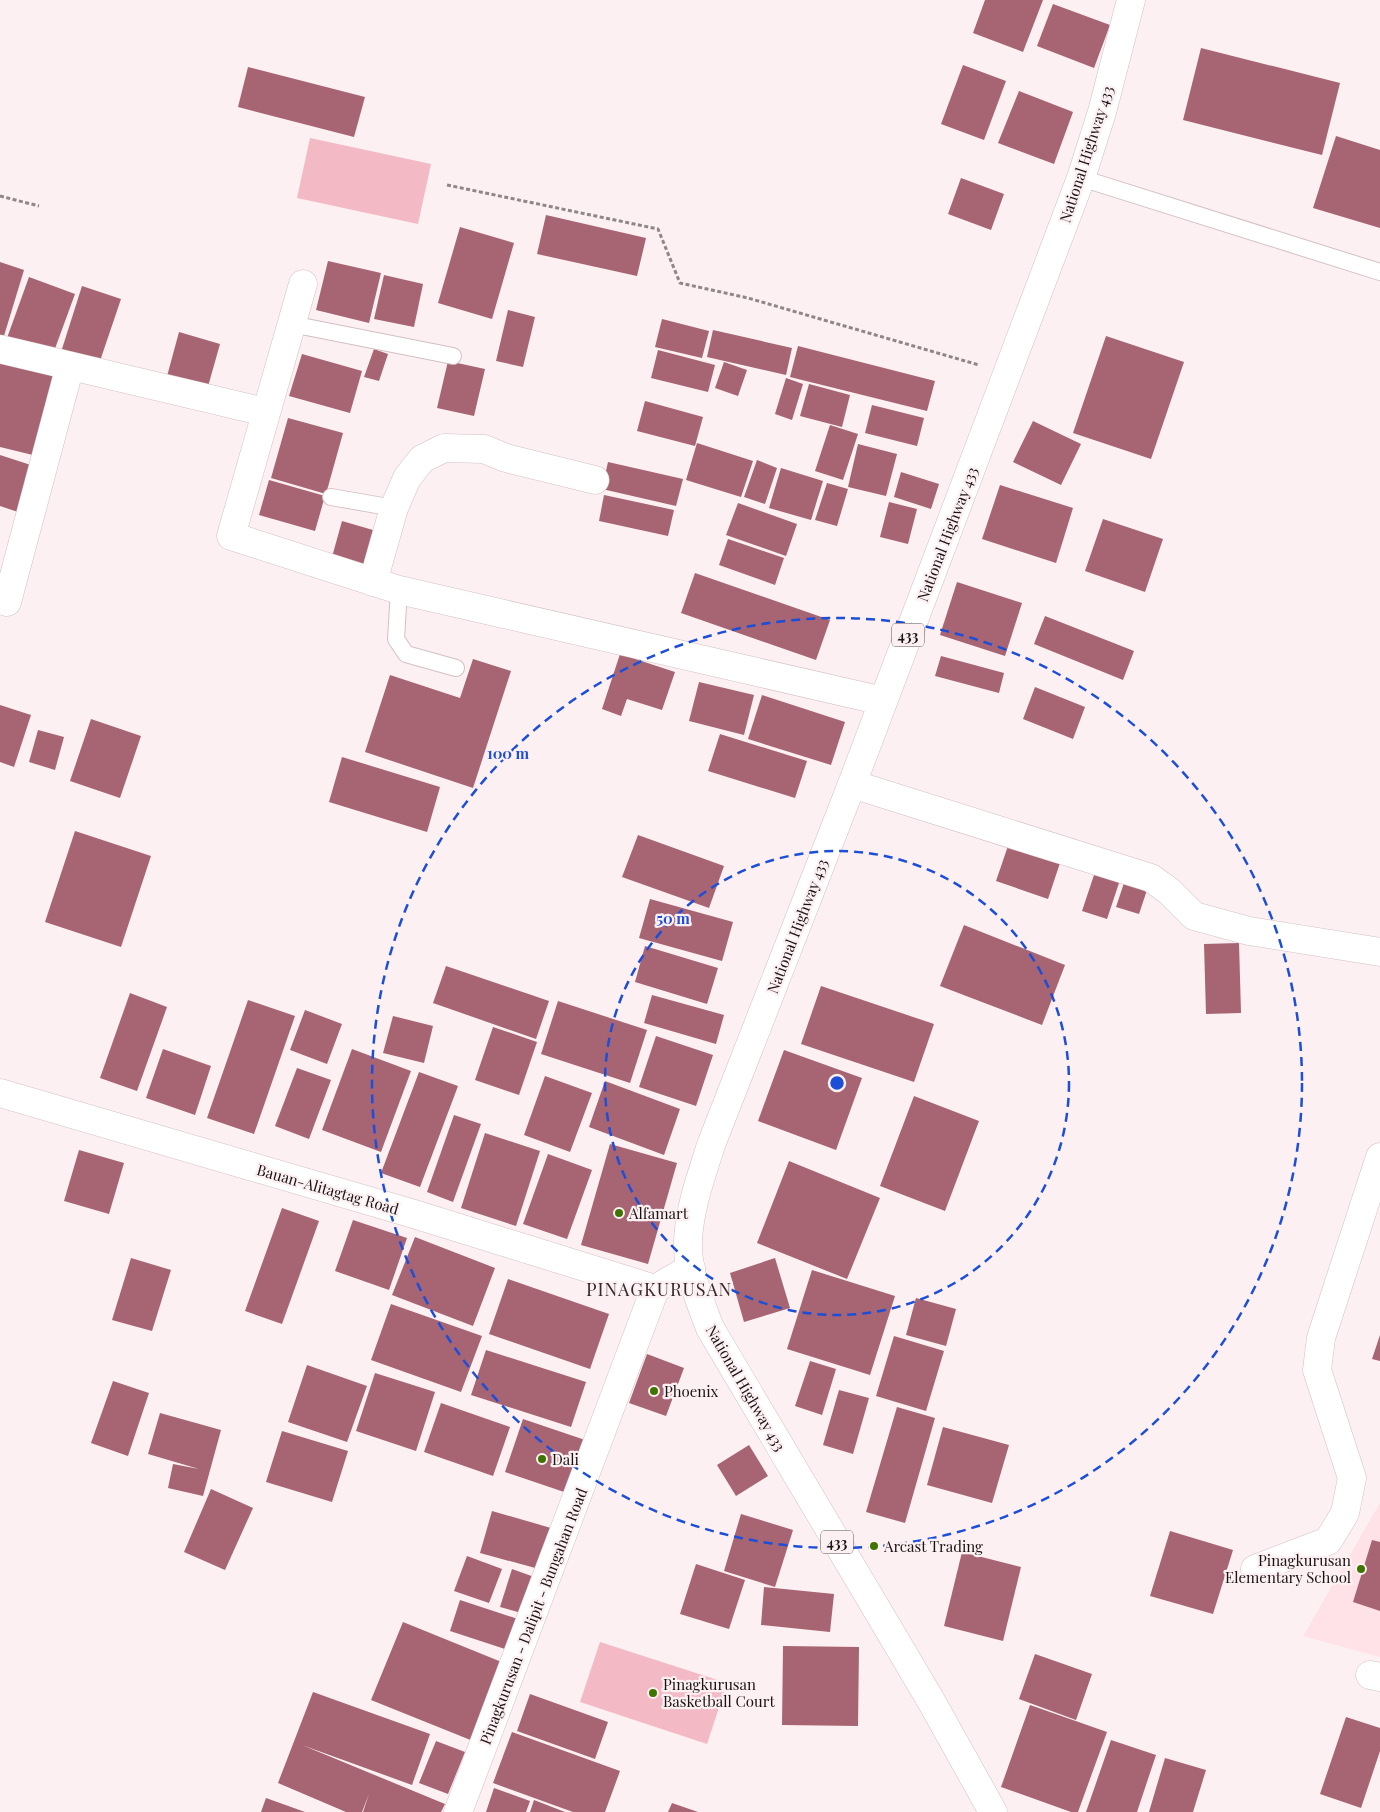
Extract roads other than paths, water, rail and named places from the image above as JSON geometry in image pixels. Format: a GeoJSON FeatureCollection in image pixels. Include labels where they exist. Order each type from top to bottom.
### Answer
{"type":"FeatureCollection","features":[{"type":"Feature","properties":{"kind":"main road","name":"National Highway 433"},"geometry":{"type":"LineString","coordinates":[[993,1812],[930,1699],[710,1328],[690,1268],[688,1244],[690,1221],[697,1190],[711,1145],[852,784],[1081,178],[1102,112],[1131,0]]}},
{"type":"Feature","properties":{"kind":"main road"},"geometry":{"type":"LineString","coordinates":[[303,284],[231,536],[399,590],[883,701]]}},
{"type":"Feature","properties":{"kind":"main road"},"geometry":{"type":"LineString","coordinates":[[0,349],[265,412]]}},
{"type":"Feature","properties":{"kind":"main road"},"geometry":{"type":"LineString","coordinates":[[7,602],[70,366]]}},
{"type":"Feature","properties":{"kind":"main road"},"geometry":{"type":"LineString","coordinates":[[373,582],[394,508],[407,478],[422,459],[444,448],[484,449],[506,458],[595,480]]}},
{"type":"Feature","properties":{"kind":"main road"},"geometry":{"type":"LineString","coordinates":[[852,784],[1151,878],[1169,891],[1194,916],[1249,930],[1380,952]]}},
{"type":"Feature","properties":{"kind":"main road","name":"Bauan-Alitagtag Road"},"geometry":{"type":"LineString","coordinates":[[0,1093],[414,1214],[656,1290]]}},
{"type":"Feature","properties":{"kind":"main road"},"geometry":{"type":"LineString","coordinates":[[1255,1569],[1328,1541],[1346,1513],[1352,1478],[1317,1370],[1322,1338],[1380,1157]]}},
{"type":"Feature","properties":{"kind":"main road"},"geometry":{"type":"LineString","coordinates":[[656,1290],[690,1268]]}},
{"type":"Feature","properties":{"kind":"main road","name":"Pinagkurusan - Dalipit - Bungahan Road"},"geometry":{"type":"LineString","coordinates":[[458,1812],[656,1290]]}},
{"type":"Feature","properties":{"kind":"lane"},"geometry":{"type":"LineString","coordinates":[[1081,178],[1380,272]]}},
{"type":"Feature","properties":{"kind":"lane"},"geometry":{"type":"LineString","coordinates":[[291,324],[454,356]]}},
{"type":"Feature","properties":{"kind":"lane"},"geometry":{"type":"LineString","coordinates":[[331,496],[394,508]]}},
{"type":"Feature","properties":{"kind":"lane"},"geometry":{"type":"LineString","coordinates":[[399,590],[396,639],[406,654],[456,668]]}},
{"type":"Feature","properties":{"kind":"place","name":"Alfamart"},"geometry":{"type":"Point","coordinates":[619,1213]}},
{"type":"Feature","properties":{"kind":"place","name":"Phoenix"},"geometry":{"type":"Point","coordinates":[654,1391]}},
{"type":"Feature","properties":{"kind":"place","name":"Dali"},"geometry":{"type":"Point","coordinates":[542,1459]}},
{"type":"Feature","properties":{"kind":"place","name":"Arcast Trading"},"geometry":{"type":"Point","coordinates":[874,1546]}},
{"type":"Feature","properties":{"kind":"place","name":"Pinagkurusan Elementary School"},"geometry":{"type":"Point","coordinates":[1361,1569]}},
{"type":"Feature","properties":{"kind":"place","name":"Pinagkurusan Basketball Court"},"geometry":{"type":"Point","coordinates":[653,1693]}},
{"type":"Feature","properties":{"kind":"district","name":"PINAGKURUSAN"},"geometry":{"type":"Point","coordinates":[659,1289]}}]}
